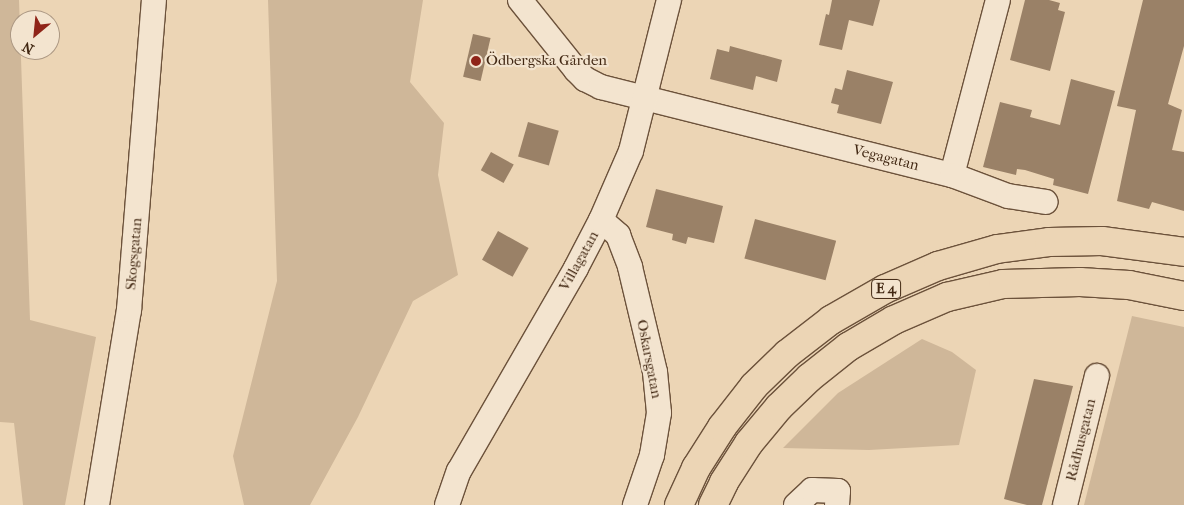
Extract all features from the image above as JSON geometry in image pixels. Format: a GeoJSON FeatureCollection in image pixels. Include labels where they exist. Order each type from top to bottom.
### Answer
{"type":"FeatureCollection","features":[{"type":"Feature","properties":{"kind":"highway","name":"E 4"},"geometry":{"type":"LineString","coordinates":[[679,505],[696,468],[722,426],[754,386],[787,354],[831,320],[885,289],[938,266],[997,249],[1049,242],[1102,240],[1184,252]]}},
{"type":"Feature","properties":{"kind":"highway","name":"E 4"},"geometry":{"type":"LineString","coordinates":[[713,505],[724,482],[749,443],[779,407],[809,378],[848,347],[894,320],[938,300],[1004,284],[1080,282],[1129,285],[1184,296]]}},
{"type":"Feature","properties":{"kind":"street","name":"Skogsgatan"},"geometry":{"type":"LineString","coordinates":[[97,505],[129,310],[154,0]]}},
{"type":"Feature","properties":{"kind":"street","name":"Vegagatan"},"geometry":{"type":"LineString","coordinates":[[520,0],[585,80],[601,88],[645,97],[952,175],[1008,196],[1046,202]]}},
{"type":"Feature","properties":{"kind":"street","name":"Villagatan"},"geometry":{"type":"LineString","coordinates":[[447,505],[459,471],[576,268],[601,220],[631,151],[669,0]]}},
{"type":"Feature","properties":{"kind":"street"},"geometry":{"type":"LineString","coordinates":[[952,175],[998,0]]}},
{"type":"Feature","properties":{"kind":"street","name":"Oskarsgatan"},"geometry":{"type":"LineString","coordinates":[[601,220],[618,235],[630,267],[655,372],[659,413],[652,455],[635,505]]}},
{"type":"Feature","properties":{"kind":"street","name":"Rådhusgatan"},"geometry":{"type":"LineString","coordinates":[[1065,505],[1097,376]]}},
{"type":"Feature","properties":{"kind":"street"},"geometry":{"type":"LineString","coordinates":[[436,505],[459,471]]}},
{"type":"Feature","properties":{"kind":"street"},"geometry":{"type":"LineString","coordinates":[[796,505],[812,490],[838,491],[837,505]]}},
{"type":"Feature","properties":{"kind":"shaded area"},"geometry":{"type":"Polygon","coordinates":[[[0,0],[19,0],[19,10],[10,10],[10,60],[21,60],[30,320],[96,337],[65,505],[23,505],[14,423],[0,422],[0,0]]]}},
{"type":"Feature","properties":{"kind":"shaded area"},"geometry":{"type":"Polygon","coordinates":[[[268,0],[423,0],[410,82],[444,123],[438,175],[458,275],[413,301],[358,417],[310,505],[244,505],[233,456],[277,281],[268,0]]]}},
{"type":"Feature","properties":{"kind":"shaded area"},"geometry":{"type":"Polygon","coordinates":[[[1132,316],[1184,327],[1184,505],[1084,505],[1132,316]]]}},
{"type":"Feature","properties":{"kind":"shaded area"},"geometry":{"type":"Polygon","coordinates":[[[922,339],[952,352],[976,370],[959,445],[869,450],[783,448],[838,393],[922,339]]]}},
{"type":"Feature","properties":{"kind":"building"},"geometry":{"type":"Polygon","coordinates":[[[832,0],[880,0],[873,26],[849,20],[842,50],[819,45],[826,14],[829,15],[832,0]]]}},
{"type":"Feature","properties":{"kind":"building"},"geometry":{"type":"Polygon","coordinates":[[[1025,0],[1049,0],[1060,3],[1058,10],[1065,12],[1050,71],[1010,60],[1025,0]]]}},
{"type":"Feature","properties":{"kind":"building"},"geometry":{"type":"Polygon","coordinates":[[[1143,0],[1184,0],[1184,46],[1168,104],[1182,110],[1172,150],[1184,152],[1184,211],[1152,202],[1149,209],[1117,201],[1136,110],[1117,106],[1143,0]]]}},
{"type":"Feature","properties":{"kind":"building"},"geometry":{"type":"Polygon","coordinates":[[[473,34],[491,38],[481,81],[463,77],[473,34]]]}},
{"type":"Feature","properties":{"kind":"building"},"geometry":{"type":"Polygon","coordinates":[[[730,46],[782,60],[777,82],[756,76],[753,90],[710,79],[717,49],[729,52],[730,46]]]}},
{"type":"Feature","properties":{"kind":"building"},"geometry":{"type":"Polygon","coordinates":[[[847,70],[893,82],[881,124],[837,113],[839,105],[831,103],[835,88],[842,90],[847,70]]]}},
{"type":"Feature","properties":{"kind":"building"},"geometry":{"type":"Polygon","coordinates":[[[1071,79],[1115,91],[1088,194],[1053,185],[1054,179],[1025,170],[1017,169],[1016,175],[983,167],[1000,102],[1032,110],[1030,117],[1060,125],[1071,79]]]}},
{"type":"Feature","properties":{"kind":"building"},"geometry":{"type":"Polygon","coordinates":[[[528,122],[559,131],[549,165],[518,157],[528,122]]]}},
{"type":"Feature","properties":{"kind":"building"},"geometry":{"type":"Polygon","coordinates":[[[491,152],[514,165],[504,183],[481,170],[491,152]]]}},
{"type":"Feature","properties":{"kind":"building"},"geometry":{"type":"Polygon","coordinates":[[[656,189],[723,206],[714,243],[688,237],[686,244],[672,240],[673,234],[646,227],[656,189]]]}},
{"type":"Feature","properties":{"kind":"building"},"geometry":{"type":"Polygon","coordinates":[[[755,219],[836,241],[826,280],[744,259],[755,219]]]}},
{"type":"Feature","properties":{"kind":"building"},"geometry":{"type":"Polygon","coordinates":[[[498,231],[529,248],[513,277],[482,260],[498,231]]]}},
{"type":"Feature","properties":{"kind":"building"},"geometry":{"type":"Polygon","coordinates":[[[1034,379],[1073,386],[1042,505],[1027,505],[1004,499],[1034,379]]]}},
{"type":"Feature","properties":{"kind":"place","name":"Ödbergska Gården"},"geometry":{"type":"Point","coordinates":[476,61]}}]}
